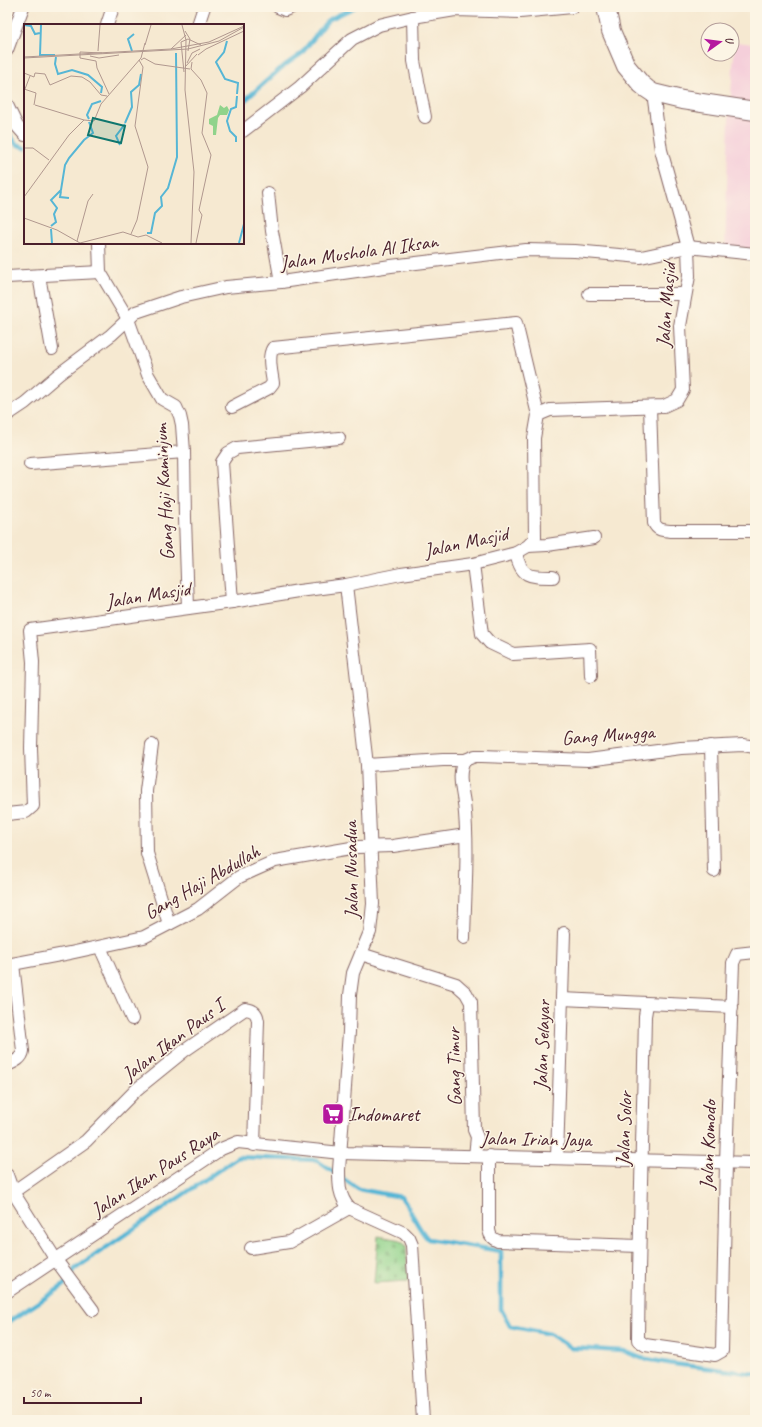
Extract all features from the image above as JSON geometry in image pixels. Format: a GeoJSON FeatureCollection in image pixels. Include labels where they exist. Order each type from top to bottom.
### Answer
{"type":"FeatureCollection","features":[{"type":"Feature","properties":{"kind":"main road"},"geometry":{"type":"LineString","coordinates":[[606,7],[611,31],[626,66],[641,84],[653,93],[682,100],[755,111]]}},
{"type":"Feature","properties":{"kind":"street"},"geometry":{"type":"LineString","coordinates":[[7,50],[23,7]]}},
{"type":"Feature","properties":{"kind":"street"},"geometry":{"type":"LineString","coordinates":[[107,24],[113,7]]}},
{"type":"Feature","properties":{"kind":"street"},"geometry":{"type":"LineString","coordinates":[[198,24],[204,7]]}},
{"type":"Feature","properties":{"kind":"street"},"geometry":{"type":"LineString","coordinates":[[244,130],[300,87],[352,39],[380,25],[413,17],[455,10],[520,12],[572,7]]}},
{"type":"Feature","properties":{"kind":"street"},"geometry":{"type":"LineString","coordinates":[[413,17],[414,61],[425,117]]}},
{"type":"Feature","properties":{"kind":"street","name":"Jalan Masjid"},"geometry":{"type":"LineString","coordinates":[[7,814],[26,812],[33,806],[31,748],[32,662],[30,630],[346,585],[401,574],[473,564],[516,553],[528,546],[535,538],[534,438],[538,415],[550,410],[664,406],[677,400],[683,390],[680,326],[689,276],[688,247],[661,150],[653,93]]}},
{"type":"Feature","properties":{"kind":"street"},"geometry":{"type":"LineString","coordinates":[[7,106],[17,126],[24,134]]}},
{"type":"Feature","properties":{"kind":"street"},"geometry":{"type":"LineString","coordinates":[[268,193],[272,231],[281,282]]}},
{"type":"Feature","properties":{"kind":"street"},"geometry":{"type":"LineString","coordinates":[[7,277],[100,272],[99,244]]}},
{"type":"Feature","properties":{"kind":"street","name":"Jalan Mushola Al Iksan"},"geometry":{"type":"LineString","coordinates":[[7,415],[25,403],[59,374],[111,335],[136,312],[181,297],[226,287],[281,282],[391,266],[526,250],[575,251],[641,256],[688,247],[755,254]]}},
{"type":"Feature","properties":{"kind":"street","name":"Gang Haji Kaminjum"},"geometry":{"type":"LineString","coordinates":[[100,272],[128,319],[148,375],[162,399],[176,407],[180,416],[184,452],[188,608]]}},
{"type":"Feature","properties":{"kind":"street"},"geometry":{"type":"LineString","coordinates":[[39,276],[52,349]]}},
{"type":"Feature","properties":{"kind":"street"},"geometry":{"type":"LineString","coordinates":[[589,294],[685,294]]}},
{"type":"Feature","properties":{"kind":"street"},"geometry":{"type":"LineString","coordinates":[[232,407],[269,388],[273,383],[270,357],[273,348],[516,323],[538,415]]}},
{"type":"Feature","properties":{"kind":"street"},"geometry":{"type":"LineString","coordinates":[[650,407],[654,523],[656,528],[671,531],[755,531]]}},
{"type":"Feature","properties":{"kind":"street"},"geometry":{"type":"LineString","coordinates":[[232,602],[222,462],[228,453],[237,448],[339,438]]}},
{"type":"Feature","properties":{"kind":"street"},"geometry":{"type":"LineString","coordinates":[[30,464],[184,452]]}},
{"type":"Feature","properties":{"kind":"street"},"geometry":{"type":"LineString","coordinates":[[528,546],[546,546],[594,538]]}},
{"type":"Feature","properties":{"kind":"street"},"geometry":{"type":"LineString","coordinates":[[516,553],[518,564],[522,570],[531,577],[553,577]]}},
{"type":"Feature","properties":{"kind":"street"},"geometry":{"type":"LineString","coordinates":[[473,564],[482,634],[490,642],[513,654],[590,649],[591,676]]}},
{"type":"Feature","properties":{"kind":"street","name":"Jalan Nusadua"},"geometry":{"type":"LineString","coordinates":[[346,585],[368,766],[373,904],[370,932],[353,973],[350,994],[339,1176],[340,1192],[344,1202],[349,1208]]}},
{"type":"Feature","properties":{"kind":"street"},"geometry":{"type":"LineString","coordinates":[[152,745],[146,791],[147,853],[169,924]]}},
{"type":"Feature","properties":{"kind":"street","name":"Gang Mungga"},"geometry":{"type":"LineString","coordinates":[[368,766],[443,760],[465,760],[475,756],[588,760],[681,748],[743,745],[755,747]]}},
{"type":"Feature","properties":{"kind":"street"},"geometry":{"type":"LineString","coordinates":[[711,746],[714,872]]}},
{"type":"Feature","properties":{"kind":"street"},"geometry":{"type":"LineString","coordinates":[[464,938],[466,835],[461,778],[462,764],[465,760]]}},
{"type":"Feature","properties":{"kind":"street","name":"Gang Haji Abdullah"},"geometry":{"type":"LineString","coordinates":[[10,964],[144,937],[198,909],[239,877],[275,861],[370,846],[393,846],[466,835]]}},
{"type":"Feature","properties":{"kind":"street","name":"Jalan Selayar"},"geometry":{"type":"LineString","coordinates":[[557,1158],[564,933]]}},
{"type":"Feature","properties":{"kind":"street"},"geometry":{"type":"LineString","coordinates":[[100,946],[132,1019]]}},
{"type":"Feature","properties":{"kind":"street","name":"Jalan Komodo"},"geometry":{"type":"LineString","coordinates":[[638,1340],[646,1345],[715,1355],[722,1351],[726,1162],[733,963],[737,954],[753,952]]}},
{"type":"Feature","properties":{"kind":"street","name":"Gang Timur"},"geometry":{"type":"LineString","coordinates":[[360,954],[456,984],[466,993],[471,1002],[474,1130],[472,1136],[473,1156]]}},
{"type":"Feature","properties":{"kind":"street"},"geometry":{"type":"LineString","coordinates":[[7,1065],[19,1058],[23,1051],[10,964]]}},
{"type":"Feature","properties":{"kind":"street"},"geometry":{"type":"LineString","coordinates":[[562,1000],[732,1007]]}},
{"type":"Feature","properties":{"kind":"street","name":"Jalan Solor"},"geometry":{"type":"LineString","coordinates":[[638,1340],[645,1016],[647,1004]]}},
{"type":"Feature","properties":{"kind":"street","name":"Jalan Ikan Paus I"},"geometry":{"type":"LineString","coordinates":[[13,1192],[86,1141],[137,1089],[184,1051],[246,1009],[255,1012],[258,1022],[254,1145]]}},
{"type":"Feature","properties":{"kind":"street","name":"Jalan Ikan Paus Raya"},"geometry":{"type":"LineString","coordinates":[[7,1292],[59,1264],[221,1149],[238,1142],[254,1145],[341,1153]]}},
{"type":"Feature","properties":{"kind":"street","name":"Jalan Irian Jaya"},"geometry":{"type":"LineString","coordinates":[[341,1153],[755,1163]]}},
{"type":"Feature","properties":{"kind":"street"},"geometry":{"type":"LineString","coordinates":[[489,1156],[489,1230],[490,1236],[498,1241],[639,1246]]}},
{"type":"Feature","properties":{"kind":"street"},"geometry":{"type":"LineString","coordinates":[[7,1175],[13,1192],[59,1264],[93,1310]]}},
{"type":"Feature","properties":{"kind":"street"},"geometry":{"type":"LineString","coordinates":[[250,1248],[289,1242],[349,1208],[404,1233],[410,1238],[412,1245],[423,1420]]}},
{"type":"Feature","properties":{"kind":"shaded area"},"geometry":{"type":"Polygon","coordinates":[[[740,42],[755,44],[755,250],[725,246],[729,118],[733,62],[740,62],[740,42]]]}},
{"type":"Feature","properties":{"kind":"green space"},"geometry":{"type":"Polygon","coordinates":[[[378,1236],[401,1240],[406,1246],[408,1281],[374,1283],[378,1236]]]}},
{"type":"Feature","properties":{"kind":"waterway"},"geometry":{"type":"LineString","coordinates":[[244,101],[281,68],[301,54],[328,20],[355,7]]}},
{"type":"Feature","properties":{"kind":"waterway"},"geometry":{"type":"LineString","coordinates":[[7,130],[16,144],[24,147]]}},
{"type":"Feature","properties":{"kind":"waterway"},"geometry":{"type":"LineString","coordinates":[[7,1323],[63,1286],[75,1269],[238,1157],[316,1160],[358,1189],[401,1197],[420,1229],[428,1239],[501,1251],[501,1309],[510,1326],[550,1334],[571,1348],[624,1351],[641,1358],[674,1364],[755,1374]]}},
{"type":"Feature","properties":{"kind":"place","name":"Indomaret"},"geometry":{"type":"Point","coordinates":[333,1114]}}]}
